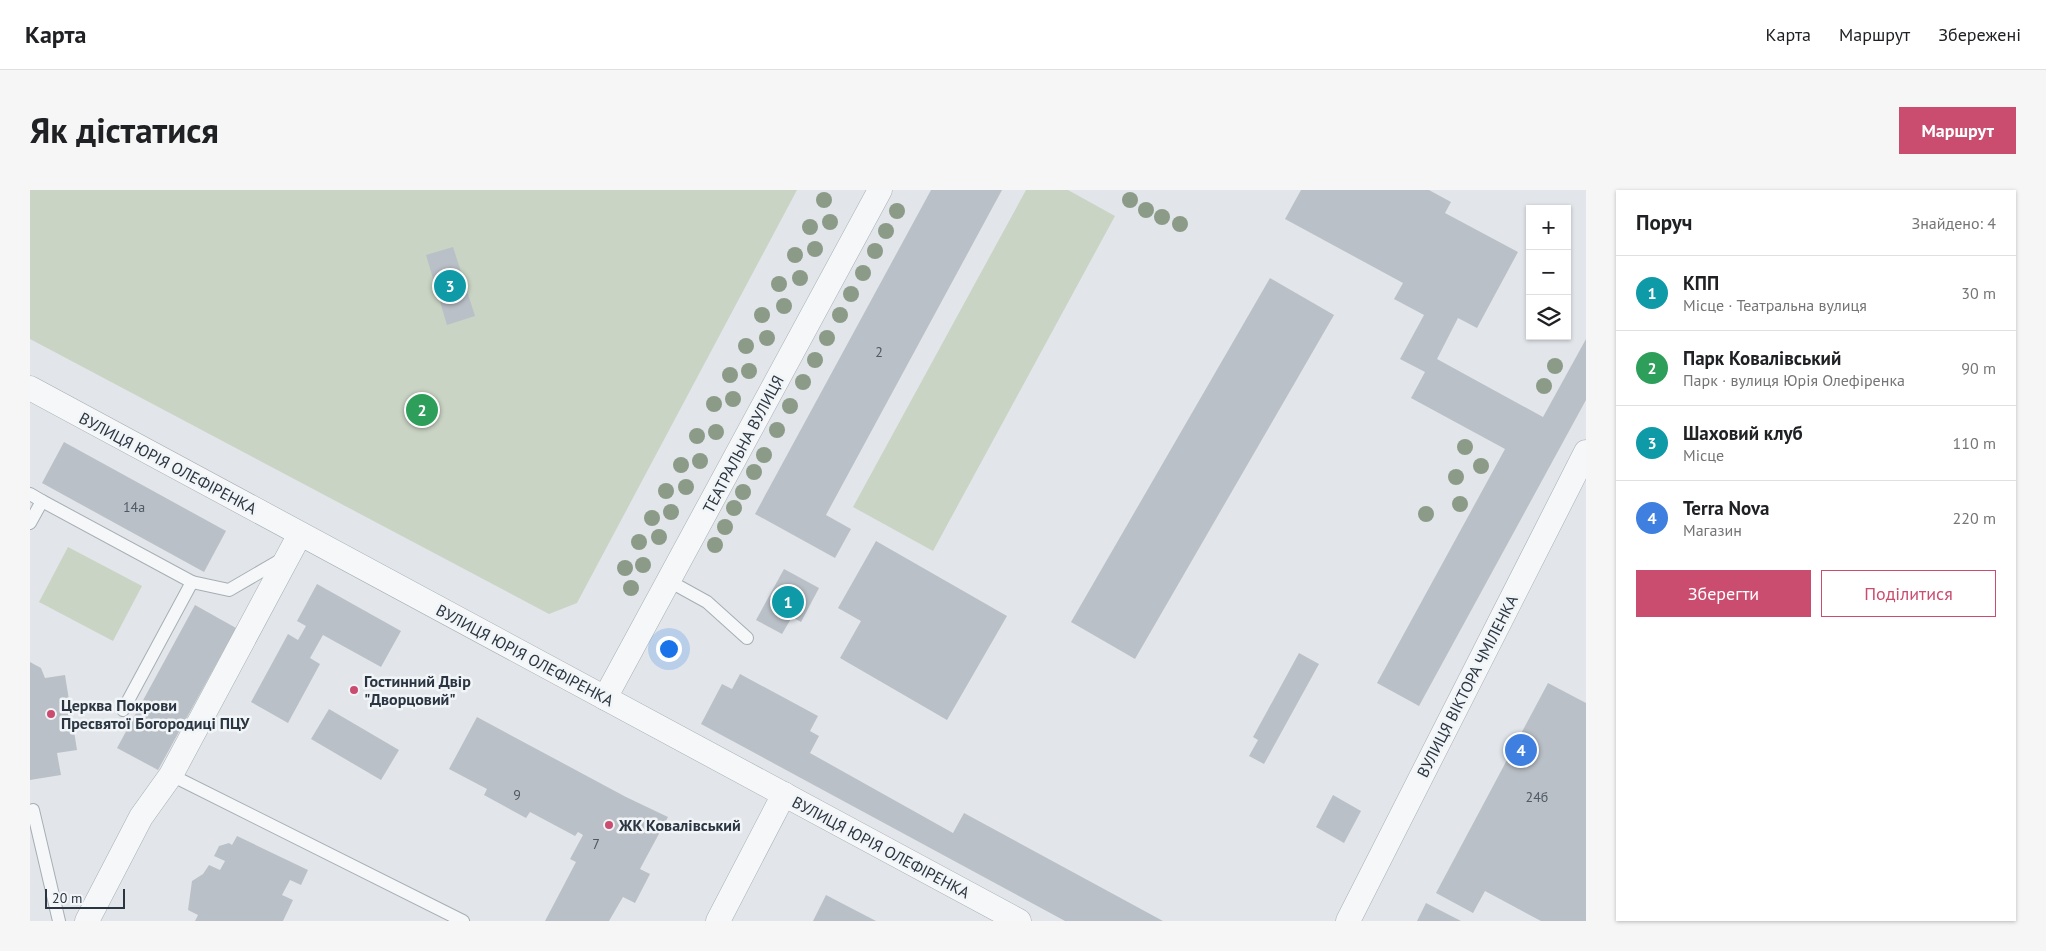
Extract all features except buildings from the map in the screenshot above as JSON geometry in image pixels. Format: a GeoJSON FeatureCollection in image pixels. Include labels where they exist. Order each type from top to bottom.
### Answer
{"type":"FeatureCollection","features":[{"type":"Feature","properties":{"kind":"street","name":"ТЕАТРАЛЬНА ВУЛИЦЯ"},"geometry":{"type":"LineString","coordinates":[[605,698],[880,190]]}},
{"type":"Feature","properties":{"kind":"street","name":"ВУЛИЦЯ ЮРІЯ ОЛЕФІРЕНКА"},"geometry":{"type":"LineString","coordinates":[[30,388],[1019,921]]}},
{"type":"Feature","properties":{"kind":"street","name":"ВУЛИЦЯ ВІКТОРА ЧМІЛЕНКА"},"geometry":{"type":"LineString","coordinates":[[1348,921],[1586,452]]}},
{"type":"Feature","properties":{"kind":"street"},"geometry":{"type":"LineString","coordinates":[[87,921],[141,817],[171,775],[300,534]]}},
{"type":"Feature","properties":{"kind":"street"},"geometry":{"type":"LineString","coordinates":[[718,921],[784,794]]}},
{"type":"Feature","properties":{"kind":"lane"},"geometry":{"type":"LineString","coordinates":[[30,494],[192,582],[229,590],[288,556]]}},
{"type":"Feature","properties":{"kind":"lane"},"geometry":{"type":"LineString","coordinates":[[30,523],[42,501]]}},
{"type":"Feature","properties":{"kind":"lane"},"geometry":{"type":"LineString","coordinates":[[669,581],[708,602],[746,638]]}},
{"type":"Feature","properties":{"kind":"lane"},"geometry":{"type":"LineString","coordinates":[[123,710],[192,582]]}},
{"type":"Feature","properties":{"kind":"lane"},"geometry":{"type":"LineString","coordinates":[[171,775],[462,921]]}},
{"type":"Feature","properties":{"kind":"lane"},"geometry":{"type":"LineString","coordinates":[[33,810],[59,921]]}},
{"type":"Feature","properties":{"kind":"green space"},"geometry":{"type":"Polygon","coordinates":[[[30,190],[797,190],[577,603],[549,614],[30,339],[30,190]]]}},
{"type":"Feature","properties":{"kind":"green space"},"geometry":{"type":"Polygon","coordinates":[[[1026,190],[1068,190],[1115,216],[933,551],[853,507],[1026,190]]]}},
{"type":"Feature","properties":{"kind":"green space"},"geometry":{"type":"Polygon","coordinates":[[[68,547],[142,586],[113,641],[39,602],[68,547]]]}},
{"type":"Feature","properties":{"kind":"place","name":"Шаховий клуб"},"geometry":{"type":"Point","coordinates":[450,286]}},
{"type":"Feature","properties":{"kind":"place","name":"Парк Ковалівський"},"geometry":{"type":"Point","coordinates":[422,410]}},
{"type":"Feature","properties":{"kind":"place","name":"КПП"},"geometry":{"type":"Point","coordinates":[788,602]}},
{"type":"Feature","properties":{"kind":"place","name":"Гостинний Двір \"Дворцовий\""},"geometry":{"type":"Point","coordinates":[354,690]}},
{"type":"Feature","properties":{"kind":"place","name":"Церква Покрови Пресвятої Богородиці ПЦУ"},"geometry":{"type":"Point","coordinates":[51,714]}},
{"type":"Feature","properties":{"kind":"place","name":"Terra Nova"},"geometry":{"type":"Point","coordinates":[1521,750]}},
{"type":"Feature","properties":{"kind":"place","name":"ЖК Ковалівський"},"geometry":{"type":"Point","coordinates":[609,825]}}]}
